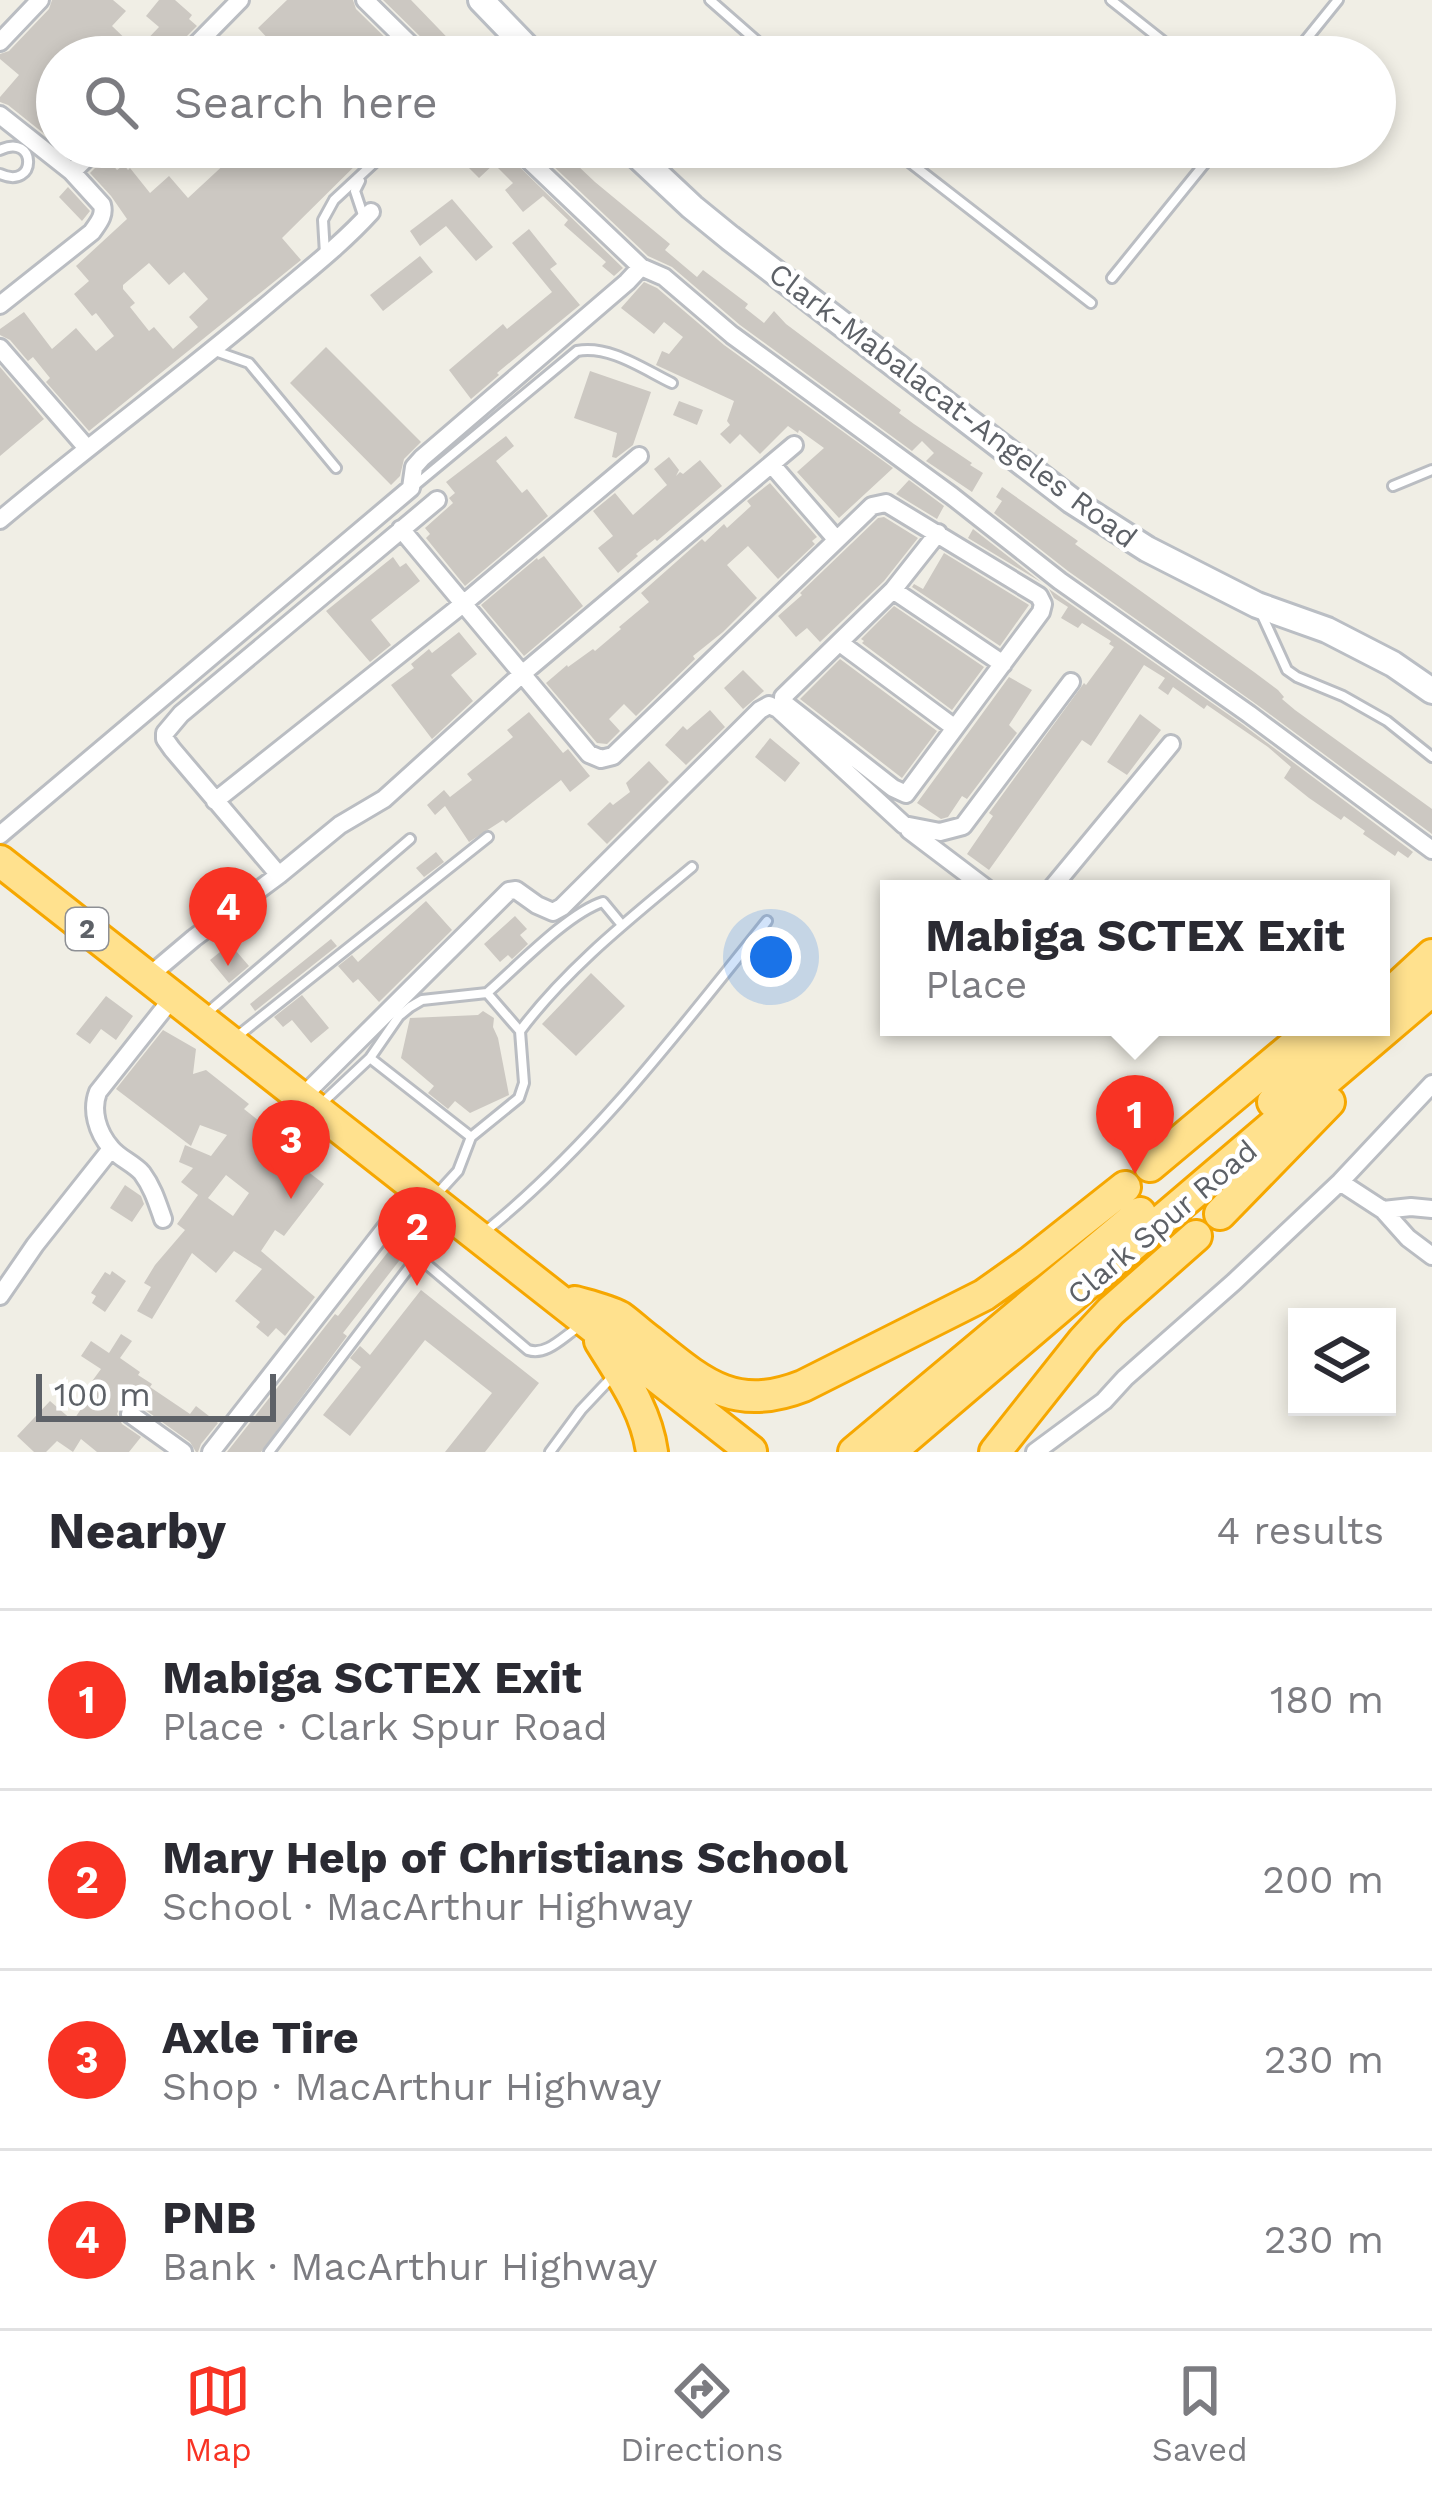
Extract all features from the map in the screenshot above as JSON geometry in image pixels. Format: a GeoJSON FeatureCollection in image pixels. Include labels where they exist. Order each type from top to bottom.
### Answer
{"type":"FeatureCollection","features":[{"type":"Feature","properties":{"kind":"highway","name":"2"},"geometry":{"type":"LineString","coordinates":[[0,861],[751,1451]]}},
{"type":"Feature","properties":{"kind":"highway"},"geometry":{"type":"LineString","coordinates":[[1390,979],[1432,953]]}},
{"type":"Feature","properties":{"kind":"highway"},"geometry":{"type":"LineString","coordinates":[[1390,993],[1432,953]]}},
{"type":"Feature","properties":{"kind":"highway"},"geometry":{"type":"LineString","coordinates":[[1390,1034],[1425,997]]}},
{"type":"Feature","properties":{"kind":"highway","name":"Clark Spur Road"},"geometry":{"type":"LineString","coordinates":[[1390,1027],[1425,997]]}},
{"type":"Feature","properties":{"kind":"highway"},"geometry":{"type":"LineString","coordinates":[[1150,1166],[1305,1036]]}},
{"type":"Feature","properties":{"kind":"highway","name":"Clark Spur Road"},"geometry":{"type":"LineString","coordinates":[[854,1452],[1276,1099],[1344,1036]]}},
{"type":"Feature","properties":{"kind":"highway","name":"Clark Spur Road"},"geometry":{"type":"LineString","coordinates":[[890,1452],[1379,1036]]}},
{"type":"Feature","properties":{"kind":"highway"},"geometry":{"type":"LineString","coordinates":[[1220,1214],[1388,1036]]}},
{"type":"Feature","properties":{"kind":"highway"},"geometry":{"type":"LineString","coordinates":[[552,1294],[619,1316],[716,1390],[744,1397],[775,1396],[984,1294],[1125,1187]]}},
{"type":"Feature","properties":{"kind":"highway"},"geometry":{"type":"LineString","coordinates":[[994,1452],[1096,1327],[1196,1236]]}},
{"type":"Feature","properties":{"kind":"highway"},"geometry":{"type":"LineString","coordinates":[[587,1321],[642,1411],[652,1452]]}},
{"type":"Feature","properties":{"kind":"main road"},"geometry":{"type":"LineString","coordinates":[[481,0],[516,36]]}},
{"type":"Feature","properties":{"kind":"main road","name":"Clark-Mabalacat-Angeles Road"},"geometry":{"type":"LineString","coordinates":[[650,168],[704,218],[1072,501],[1147,549],[1257,605],[1327,630],[1394,664],[1432,691]]}},
{"type":"Feature","properties":{"kind":"street"},"geometry":{"type":"LineString","coordinates":[[0,42],[40,0]]}},
{"type":"Feature","properties":{"kind":"street"},"geometry":{"type":"LineString","coordinates":[[205,36],[240,0]]}},
{"type":"Feature","properties":{"kind":"street"},"geometry":{"type":"LineString","coordinates":[[365,0],[402,36]]}},
{"type":"Feature","properties":{"kind":"street"},"geometry":{"type":"LineString","coordinates":[[0,116],[36,144]]}},
{"type":"Feature","properties":{"kind":"street"},"geometry":{"type":"LineString","coordinates":[[0,305],[92,232],[100,220],[102,205],[67,168]]}},
{"type":"Feature","properties":{"kind":"street"},"geometry":{"type":"LineString","coordinates":[[72,172],[76,168]]}},
{"type":"Feature","properties":{"kind":"street"},"geometry":{"type":"LineString","coordinates":[[537,168],[640,267],[664,278],[1060,581],[1432,850]]}},
{"type":"Feature","properties":{"kind":"street"},"geometry":{"type":"LineString","coordinates":[[0,520],[86,447],[213,351],[368,216]]}},
{"type":"Feature","properties":{"kind":"street"},"geometry":{"type":"LineString","coordinates":[[0,835],[411,488],[414,467],[422,458],[640,267]]}},
{"type":"Feature","properties":{"kind":"street"},"geometry":{"type":"LineString","coordinates":[[0,348],[86,447]]}},
{"type":"Feature","properties":{"kind":"street"},"geometry":{"type":"LineString","coordinates":[[148,976],[340,825],[384,799],[522,674],[794,445]]}},
{"type":"Feature","properties":{"kind":"street"},"geometry":{"type":"LineString","coordinates":[[215,801],[463,604],[639,456]]}},
{"type":"Feature","properties":{"kind":"street"},"geometry":{"type":"LineString","coordinates":[[772,465],[836,539]]}},
{"type":"Feature","properties":{"kind":"street"},"geometry":{"type":"LineString","coordinates":[[279,875],[165,740],[165,733],[437,500]]}},
{"type":"Feature","properties":{"kind":"street"},"geometry":{"type":"LineString","coordinates":[[401,529],[589,754],[601,759],[614,756],[836,539],[880,502],[886,503],[938,533],[1040,596],[1043,604],[906,794],[783,702],[785,693],[893,590],[938,533]]}},
{"type":"Feature","properties":{"kind":"street"},"geometry":{"type":"LineString","coordinates":[[893,590],[1003,664]]}},
{"type":"Feature","properties":{"kind":"street"},"geometry":{"type":"LineString","coordinates":[[840,643],[955,728]]}},
{"type":"Feature","properties":{"kind":"street"},"geometry":{"type":"LineString","coordinates":[[904,825],[940,832],[963,826],[1071,682]]}},
{"type":"Feature","properties":{"kind":"street"},"geometry":{"type":"LineString","coordinates":[[309,1103],[508,891],[516,890],[553,912],[562,907],[769,705],[904,825],[975,880]]}},
{"type":"Feature","properties":{"kind":"street"},"geometry":{"type":"LineString","coordinates":[[1058,880],[1171,744]]}},
{"type":"Feature","properties":{"kind":"street"},"geometry":{"type":"LineString","coordinates":[[163,1219],[153,1189],[137,1167],[111,1149],[93,1106],[98,1092],[174,996]]}},
{"type":"Feature","properties":{"kind":"street"},"geometry":{"type":"LineString","coordinates":[[1035,1452],[1105,1401],[1234,1282],[1340,1182],[1432,1084]]}},
{"type":"Feature","properties":{"kind":"street"},"geometry":{"type":"LineString","coordinates":[[0,1296],[111,1149]]}},
{"type":"Feature","properties":{"kind":"street"},"geometry":{"type":"LineString","coordinates":[[1340,1182],[1383,1210],[1432,1256]]}},
{"type":"Feature","properties":{"kind":"street"},"geometry":{"type":"LineString","coordinates":[[211,1452],[433,1200]]}},
{"type":"Feature","properties":{"kind":"street"},"geometry":{"type":"LineString","coordinates":[[1383,1210],[1432,1209]]}},
{"type":"Feature","properties":{"kind":"street"},"geometry":{"type":"LineString","coordinates":[[130,1414],[183,1452]]}},
{"type":"Feature","properties":{"kind":"lane"},"geometry":{"type":"LineString","coordinates":[[710,0],[751,36]]}},
{"type":"Feature","properties":{"kind":"lane"},"geometry":{"type":"LineString","coordinates":[[1111,0],[1156,36]]}},
{"type":"Feature","properties":{"kind":"lane"},"geometry":{"type":"LineString","coordinates":[[1309,36],[1338,0]]}},
{"type":"Feature","properties":{"kind":"lane"},"geometry":{"type":"LineString","coordinates":[[0,150],[16,146],[27,154],[28,167],[19,177],[0,174]]}},
{"type":"Feature","properties":{"kind":"lane"},"geometry":{"type":"LineString","coordinates":[[325,256],[323,220],[334,200],[369,168]]}},
{"type":"Feature","properties":{"kind":"lane"},"geometry":{"type":"LineString","coordinates":[[917,168],[1091,303]]}},
{"type":"Feature","properties":{"kind":"lane"},"geometry":{"type":"LineString","coordinates":[[1112,278],[1201,168]]}},
{"type":"Feature","properties":{"kind":"lane"},"geometry":{"type":"LineString","coordinates":[[363,174],[355,191],[368,216]]}},
{"type":"Feature","properties":{"kind":"lane"},"geometry":{"type":"LineString","coordinates":[[411,488],[578,351],[593,348],[672,383]]}},
{"type":"Feature","properties":{"kind":"lane"},"geometry":{"type":"LineString","coordinates":[[213,351],[249,363],[336,468]]}},
{"type":"Feature","properties":{"kind":"lane"},"geometry":{"type":"LineString","coordinates":[[1393,485],[1432,470]]}},
{"type":"Feature","properties":{"kind":"lane"},"geometry":{"type":"LineString","coordinates":[[1257,605],[1288,670],[1387,721],[1432,757]]}},
{"type":"Feature","properties":{"kind":"lane"},"geometry":{"type":"LineString","coordinates":[[231,1041],[488,837]]}},
{"type":"Feature","properties":{"kind":"lane"},"geometry":{"type":"LineString","coordinates":[[202,1018],[410,839]]}},
{"type":"Feature","properties":{"kind":"lane"},"geometry":{"type":"LineString","coordinates":[[520,1031],[543,1000],[692,867]]}},
{"type":"Feature","properties":{"kind":"lane"},"geometry":{"type":"LineString","coordinates":[[309,1103],[370,1058],[399,1016],[422,1000],[487,993],[568,922],[597,903],[603,902],[622,926]]}},
{"type":"Feature","properties":{"kind":"lane"},"geometry":{"type":"LineString","coordinates":[[479,1237],[576,1148],[767,921]]}},
{"type":"Feature","properties":{"kind":"lane"},"geometry":{"type":"LineString","coordinates":[[269,1452],[417,1256],[433,1200],[458,1171],[471,1137],[519,1098],[524,1082],[520,1031],[487,993]]}},
{"type":"Feature","properties":{"kind":"lane"},"geometry":{"type":"LineString","coordinates":[[370,1058],[471,1137]]}},
{"type":"Feature","properties":{"kind":"lane"},"geometry":{"type":"LineString","coordinates":[[417,1256],[528,1350],[545,1351],[587,1321]]}},
{"type":"Feature","properties":{"kind":"lane"},"geometry":{"type":"LineString","coordinates":[[550,1452],[581,1410],[619,1371]]}},
{"type":"Feature","properties":{"kind":"building"},"geometry":{"type":"Polygon","coordinates":[[[52,0],[113,0],[126,11],[112,26],[122,36],[36,36],[36,127],[0,102],[19,75],[0,54],[9,51],[52,0]]]}},
{"type":"Feature","properties":{"kind":"building"},"geometry":{"type":"Polygon","coordinates":[[[159,0],[175,0],[197,26],[187,36],[150,36],[159,27],[146,16],[159,0]]]}},
{"type":"Feature","properties":{"kind":"building"},"geometry":{"type":"Polygon","coordinates":[[[287,0],[353,0],[384,36],[265,36],[258,28],[287,0]]]}},
{"type":"Feature","properties":{"kind":"building"},"geometry":{"type":"Polygon","coordinates":[[[383,0],[411,0],[446,36],[420,36],[383,0]]]}},
{"type":"Feature","properties":{"kind":"building"},"geometry":{"type":"Polygon","coordinates":[[[95,168],[130,168],[150,193],[169,176],[188,198],[220,168],[353,168],[282,238],[301,260],[89,431],[46,382],[50,378],[33,357],[28,361],[0,335],[0,329],[24,312],[52,349],[76,328],[96,351],[114,336],[74,294],[89,281],[76,266],[127,219],[90,173],[95,168]],[[149,263],[123,285],[135,303],[130,307],[149,331],[154,327],[173,349],[198,327],[189,317],[208,299],[184,272],[169,285],[149,263]]]}},
{"type":"Feature","properties":{"kind":"building"},"geometry":{"type":"Polygon","coordinates":[[[469,168],[490,168],[479,178],[469,168]]]}},
{"type":"Feature","properties":{"kind":"building"},"geometry":{"type":"Polygon","coordinates":[[[498,168],[521,168],[623,268],[614,276],[602,266],[606,262],[564,225],[568,220],[543,196],[523,212],[505,190],[513,183],[498,168]]]}},
{"type":"Feature","properties":{"kind":"building"},"geometry":{"type":"Polygon","coordinates":[[[555,168],[580,168],[670,244],[665,250],[697,277],[703,270],[748,304],[745,308],[764,323],[774,311],[899,413],[972,463],[983,473],[972,492],[926,461],[934,453],[922,441],[912,451],[740,325],[672,267],[648,256],[555,168]]]}},
{"type":"Feature","properties":{"kind":"building"},"geometry":{"type":"Polygon","coordinates":[[[68,187],[90,211],[82,221],[59,197],[68,187]]]}},
{"type":"Feature","properties":{"kind":"building"},"geometry":{"type":"Polygon","coordinates":[[[452,199],[493,247],[476,261],[446,226],[420,246],[410,231],[452,199]]]}},
{"type":"Feature","properties":{"kind":"building"},"geometry":{"type":"Polygon","coordinates":[[[529,229],[557,264],[550,269],[580,305],[471,399],[449,370],[503,324],[507,329],[552,292],[512,243],[529,229]]]}},
{"type":"Feature","properties":{"kind":"building"},"geometry":{"type":"Polygon","coordinates":[[[420,256],[433,272],[383,311],[370,295],[420,256]]]}},
{"type":"Feature","properties":{"kind":"building"},"geometry":{"type":"Polygon","coordinates":[[[644,282],[893,468],[839,518],[797,472],[824,448],[799,430],[788,426],[760,454],[740,434],[730,444],[720,434],[730,425],[727,421],[734,401],[656,365],[662,351],[669,354],[683,337],[664,322],[654,334],[621,308],[644,282]]]}},
{"type":"Feature","properties":{"kind":"building"},"geometry":{"type":"Polygon","coordinates":[[[326,347],[421,442],[404,459],[400,476],[391,485],[290,383],[326,347]]]}},
{"type":"Feature","properties":{"kind":"building"},"geometry":{"type":"Polygon","coordinates":[[[0,367],[44,419],[0,456],[0,367]]]}},
{"type":"Feature","properties":{"kind":"building"},"geometry":{"type":"Polygon","coordinates":[[[590,371],[651,392],[633,445],[616,458],[612,457],[617,433],[574,418],[590,371]]]}},
{"type":"Feature","properties":{"kind":"building"},"geometry":{"type":"Polygon","coordinates":[[[679,401],[703,410],[697,425],[673,415],[679,401]]]}},
{"type":"Feature","properties":{"kind":"building"},"geometry":{"type":"Polygon","coordinates":[[[506,436],[514,446],[496,461],[548,516],[465,586],[426,538],[430,534],[425,528],[453,503],[449,498],[455,493],[446,482],[506,436]]]}},
{"type":"Feature","properties":{"kind":"building"},"geometry":{"type":"Polygon","coordinates":[[[669,457],[679,470],[676,476],[700,460],[722,486],[618,573],[598,548],[613,536],[593,511],[615,493],[633,515],[667,485],[654,469],[669,457]]]}},
{"type":"Feature","properties":{"kind":"building"},"geometry":{"type":"Polygon","coordinates":[[[909,480],[944,506],[937,519],[896,494],[909,480]]]}},
{"type":"Feature","properties":{"kind":"building"},"geometry":{"type":"Polygon","coordinates":[[[770,483],[817,537],[812,541],[815,544],[778,579],[748,546],[727,565],[757,598],[636,716],[624,704],[609,719],[620,731],[607,744],[597,743],[546,683],[621,629],[649,602],[641,593],[702,539],[705,542],[724,524],[727,528],[751,506],[747,501],[770,483]]]}},
{"type":"Feature","properties":{"kind":"building"},"geometry":{"type":"Polygon","coordinates":[[[1002,487],[1432,809],[1432,834],[994,513],[1002,501],[996,497],[1002,487]]]}},
{"type":"Feature","properties":{"kind":"building"},"geometry":{"type":"Polygon","coordinates":[[[884,517],[918,538],[884,581],[820,642],[807,628],[796,637],[778,616],[884,517]]]}},
{"type":"Feature","properties":{"kind":"building"},"geometry":{"type":"Polygon","coordinates":[[[973,529],[1041,582],[968,538],[973,529]]]}},
{"type":"Feature","properties":{"kind":"building"},"geometry":{"type":"Polygon","coordinates":[[[944,553],[1029,605],[1000,646],[912,587],[923,589],[944,553]]]}},
{"type":"Feature","properties":{"kind":"building"},"geometry":{"type":"Polygon","coordinates":[[[544,556],[583,606],[524,656],[481,605],[544,556]]]}},
{"type":"Feature","properties":{"kind":"building"},"geometry":{"type":"Polygon","coordinates":[[[393,557],[400,567],[406,563],[420,581],[371,620],[391,645],[370,662],[326,611],[393,557]]]}},
{"type":"Feature","properties":{"kind":"building"},"geometry":{"type":"Polygon","coordinates":[[[1049,589],[1242,724],[1413,852],[1408,858],[1398,851],[1395,856],[1344,816],[1341,820],[1309,798],[1284,778],[1291,767],[1268,747],[1173,687],[1168,695],[1158,688],[1165,678],[1144,665],[1091,746],[1082,740],[989,870],[967,854],[993,816],[989,813],[1114,647],[1082,623],[1078,628],[1061,618],[1068,607],[1049,589]]]}},
{"type":"Feature","properties":{"kind":"building"},"geometry":{"type":"Polygon","coordinates":[[[894,606],[984,667],[952,710],[862,643],[894,606]]]}},
{"type":"Feature","properties":{"kind":"building"},"geometry":{"type":"Polygon","coordinates":[[[459,632],[477,654],[451,675],[473,701],[432,739],[391,685],[429,649],[432,653],[459,632]]]}},
{"type":"Feature","properties":{"kind":"building"},"geometry":{"type":"Polygon","coordinates":[[[840,659],[937,731],[902,778],[800,699],[840,659]]]}},
{"type":"Feature","properties":{"kind":"building"},"geometry":{"type":"Polygon","coordinates":[[[743,670],[764,691],[743,709],[724,688],[743,670]]]}},
{"type":"Feature","properties":{"kind":"building"},"geometry":{"type":"Polygon","coordinates":[[[1009,677],[1032,690],[1009,725],[1017,733],[967,799],[962,796],[948,817],[941,819],[917,803],[1009,677]]]}},
{"type":"Feature","properties":{"kind":"building"},"geometry":{"type":"Polygon","coordinates":[[[710,710],[725,727],[686,765],[665,745],[683,726],[687,730],[710,710]]]}},
{"type":"Feature","properties":{"kind":"building"},"geometry":{"type":"Polygon","coordinates":[[[529,712],[563,753],[568,749],[590,776],[570,792],[561,780],[506,823],[503,820],[469,842],[445,806],[435,815],[427,805],[444,790],[450,797],[472,780],[467,774],[513,737],[507,730],[529,712]]]}},
{"type":"Feature","properties":{"kind":"building"},"geometry":{"type":"Polygon","coordinates":[[[1140,714],[1161,730],[1127,775],[1107,762],[1140,714]]]}},
{"type":"Feature","properties":{"kind":"building"},"geometry":{"type":"Polygon","coordinates":[[[770,738],[800,763],[785,782],[755,757],[770,738]]]}},
{"type":"Feature","properties":{"kind":"building"},"geometry":{"type":"Polygon","coordinates":[[[649,761],[669,782],[607,844],[587,824],[610,802],[613,805],[630,792],[626,783],[649,761]]]}},
{"type":"Feature","properties":{"kind":"building"},"geometry":{"type":"Polygon","coordinates":[[[436,852],[444,862],[424,877],[416,868],[436,852]]]}},
{"type":"Feature","properties":{"kind":"building"},"geometry":{"type":"Polygon","coordinates":[[[426,901],[452,930],[379,1002],[338,966],[352,955],[358,962],[426,901]]]}},
{"type":"Feature","properties":{"kind":"building"},"geometry":{"type":"Polygon","coordinates":[[[515,916],[527,929],[520,935],[528,944],[512,959],[508,955],[500,962],[484,944],[515,916]]]}},
{"type":"Feature","properties":{"kind":"building"},"geometry":{"type":"Polygon","coordinates":[[[331,939],[337,946],[255,1011],[250,1004],[331,939]]]}},
{"type":"Feature","properties":{"kind":"building"},"geometry":{"type":"Polygon","coordinates":[[[230,944],[249,966],[229,983],[210,960],[230,944]]]}},
{"type":"Feature","properties":{"kind":"building"},"geometry":{"type":"Polygon","coordinates":[[[591,973],[625,1006],[576,1056],[542,1024],[591,973]]]}},
{"type":"Feature","properties":{"kind":"building"},"geometry":{"type":"Polygon","coordinates":[[[302,995],[329,1028],[311,1043],[292,1020],[283,1027],[274,1017],[302,995]]]}},
{"type":"Feature","properties":{"kind":"building"},"geometry":{"type":"Polygon","coordinates":[[[106,996],[133,1016],[116,1040],[101,1029],[90,1044],[76,1034],[106,996]]]}},
{"type":"Feature","properties":{"kind":"building"},"geometry":{"type":"Polygon","coordinates":[[[483,1011],[494,1018],[509,1095],[470,1113],[455,1101],[448,1109],[428,1093],[434,1086],[401,1058],[410,1018],[483,1011]]]}},
{"type":"Feature","properties":{"kind":"building"},"geometry":{"type":"Polygon","coordinates":[[[163,1030],[196,1049],[193,1074],[206,1070],[249,1104],[244,1109],[273,1132],[267,1140],[324,1184],[284,1236],[275,1230],[261,1251],[315,1297],[285,1336],[276,1328],[268,1337],[256,1327],[260,1322],[235,1301],[262,1269],[234,1251],[216,1273],[192,1253],[152,1319],[137,1311],[151,1287],[144,1283],[185,1230],[177,1224],[198,1195],[181,1182],[193,1168],[179,1162],[185,1145],[211,1156],[227,1135],[200,1125],[191,1146],[116,1089],[163,1030]],[[226,1175],[208,1198],[233,1216],[249,1193],[226,1175]]]}},
{"type":"Feature","properties":{"kind":"building"},"geometry":{"type":"Polygon","coordinates":[[[125,1185],[144,1204],[132,1222],[110,1208],[125,1185]]]}},
{"type":"Feature","properties":{"kind":"building"},"geometry":{"type":"Polygon","coordinates":[[[402,1234],[413,1243],[343,1333],[347,1336],[261,1452],[227,1452],[335,1314],[402,1234]]]}},
{"type":"Feature","properties":{"kind":"building"},"geometry":{"type":"Polygon","coordinates":[[[112,1271],[126,1281],[105,1312],[92,1303],[96,1296],[91,1293],[105,1272],[110,1275],[112,1271]]]}},
{"type":"Feature","properties":{"kind":"building"},"geometry":{"type":"Polygon","coordinates":[[[421,1290],[539,1383],[485,1452],[445,1452],[492,1393],[425,1340],[350,1436],[323,1415],[361,1367],[350,1358],[360,1346],[370,1355],[421,1290]]]}},
{"type":"Feature","properties":{"kind":"building"},"geometry":{"type":"Polygon","coordinates":[[[121,1334],[132,1341],[120,1358],[140,1372],[150,1387],[190,1414],[196,1406],[218,1423],[198,1452],[130,1401],[117,1414],[122,1424],[141,1437],[129,1452],[97,1452],[81,1439],[73,1452],[57,1441],[46,1452],[34,1452],[17,1436],[50,1401],[73,1421],[95,1388],[90,1384],[101,1369],[81,1356],[91,1341],[109,1353],[121,1334]]]}},
{"type":"Feature","properties":{"kind":"place","name":"PNB"},"geometry":{"type":"Point","coordinates":[228,966]}},
{"type":"Feature","properties":{"kind":"place","name":"Mabiga SCTEX Exit"},"geometry":{"type":"Point","coordinates":[1135,1174]}},
{"type":"Feature","properties":{"kind":"place","name":"Axle Tire"},"geometry":{"type":"Point","coordinates":[291,1199]}},
{"type":"Feature","properties":{"kind":"place","name":"Mary Help of Christians School"},"geometry":{"type":"Point","coordinates":[417,1286]}}]}
